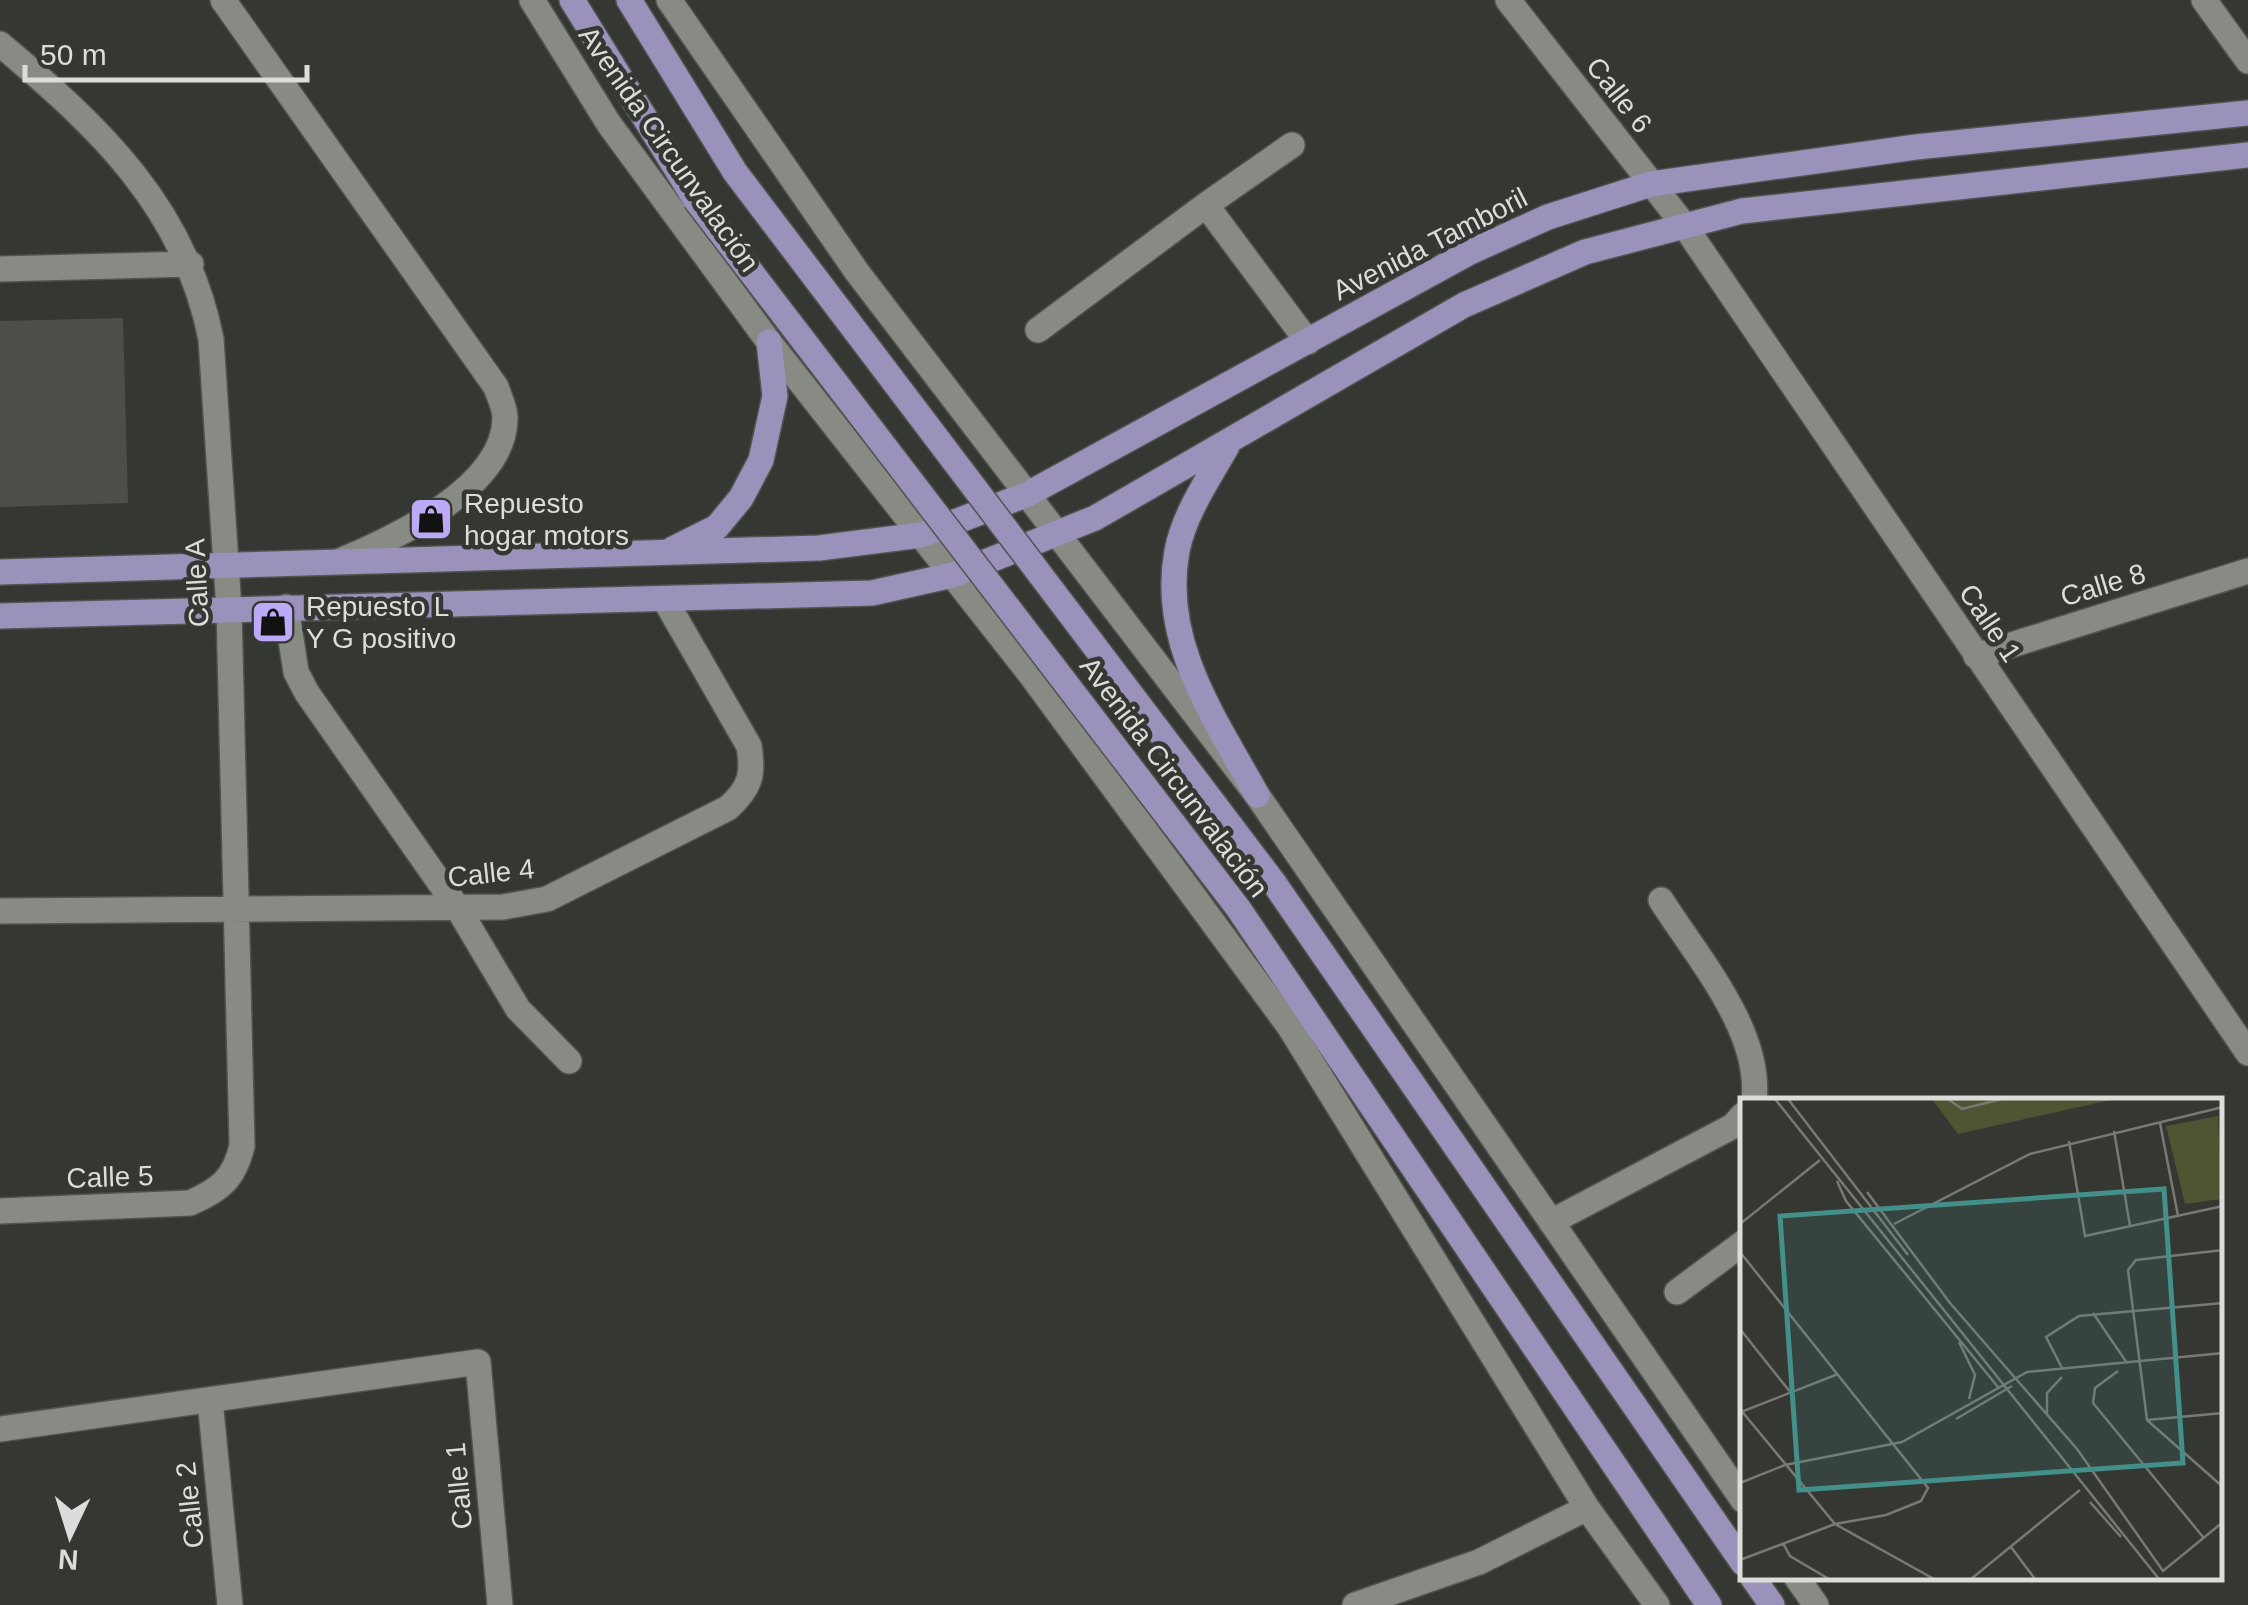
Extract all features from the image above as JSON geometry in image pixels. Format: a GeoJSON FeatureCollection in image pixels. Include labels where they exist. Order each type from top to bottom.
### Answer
{"type":"FeatureCollection","features":[{"type":"Feature","properties":{"kind":"main road","name":"Avenida Circunvalación"},"geometry":{"type":"LineString","coordinates":[[572,0],[695,200],[1238,908],[1709,1605]]}},
{"type":"Feature","properties":{"kind":"main road","name":"Avenida Circunvalación"},"geometry":{"type":"LineString","coordinates":[[629,0],[735,172],[1274,883],[1740,1559]]}},
{"type":"Feature","properties":{"kind":"main road","name":"Avenida Tamboril"},"geometry":{"type":"LineString","coordinates":[[0,572],[819,548],[921,535],[1028,494],[1470,252],[1548,217],[1651,184],[1916,147],[2248,113]]}},
{"type":"Feature","properties":{"kind":"main road"},"geometry":{"type":"LineString","coordinates":[[0,616],[872,593],[952,574],[1058,533],[1228,445],[1464,305],[1525,276],[1628,238],[1742,211],[2248,155]]}},
{"type":"Feature","properties":{"kind":"main road"},"geometry":{"type":"LineString","coordinates":[[667,552],[717,527],[741,498],[761,460],[774,396],[769,342]]}},
{"type":"Feature","properties":{"kind":"main road"},"geometry":{"type":"LineString","coordinates":[[1228,445],[1195,504],[1178,548],[1174,596],[1180,639],[1200,691],[1257,796]]}},
{"type":"Feature","properties":{"kind":"main road"},"geometry":{"type":"LineString","coordinates":[[1754,1580],[1772,1605]]}},
{"type":"Feature","properties":{"kind":"street"},"geometry":{"type":"LineString","coordinates":[[223,0],[496,387],[506,416],[498,448],[460,491],[416,527],[340,561]]}},
{"type":"Feature","properties":{"kind":"street","name":"Avenida Circunvalación"},"geometry":{"type":"LineString","coordinates":[[532,0],[608,124],[769,342],[952,574],[1290,1026],[1587,1508],[1657,1605]]}},
{"type":"Feature","properties":{"kind":"street","name":"Avenida Circunvalación"},"geometry":{"type":"LineString","coordinates":[[669,0],[857,272],[1257,796],[1740,1496]]}},
{"type":"Feature","properties":{"kind":"street","name":"Calle 6"},"geometry":{"type":"LineString","coordinates":[[1508,0],[1684,226]]}},
{"type":"Feature","properties":{"kind":"street"},"geometry":{"type":"LineString","coordinates":[[2204,0],[2248,61]]}},
{"type":"Feature","properties":{"kind":"street","name":"Calle A"},"geometry":{"type":"LineString","coordinates":[[0,44],[109,145],[163,214],[191,264],[212,339],[229,609],[242,1146],[236,1170],[219,1190]]}},
{"type":"Feature","properties":{"kind":"street"},"geometry":{"type":"LineString","coordinates":[[1038,330],[1292,146]]}},
{"type":"Feature","properties":{"kind":"street"},"geometry":{"type":"LineString","coordinates":[[1206,205],[1308,342]]}},
{"type":"Feature","properties":{"kind":"street","name":"Calle 1"},"geometry":{"type":"LineString","coordinates":[[1684,226],[2248,1054]]}},
{"type":"Feature","properties":{"kind":"street"},"geometry":{"type":"LineString","coordinates":[[0,269],[191,264]]}},
{"type":"Feature","properties":{"kind":"street","name":"Calle 8"},"geometry":{"type":"LineString","coordinates":[[1976,656],[2248,571]]}},
{"type":"Feature","properties":{"kind":"street","name":"Calle 4"},"geometry":{"type":"LineString","coordinates":[[0,910],[234,905],[459,910],[547,899],[728,808],[747,791],[753,769],[749,746],[665,600]]}},
{"type":"Feature","properties":{"kind":"street"},"geometry":{"type":"LineString","coordinates":[[286,607],[296,672],[307,693],[459,910],[518,1009],[568,1061]]}},
{"type":"Feature","properties":{"kind":"street"},"geometry":{"type":"LineString","coordinates":[[1661,900],[1749,1040],[1757,1078],[1754,1098]]}},
{"type":"Feature","properties":{"kind":"street"},"geometry":{"type":"LineString","coordinates":[[1551,1222],[1740,1128]]}},
{"type":"Feature","properties":{"kind":"street","name":"Calle 5"},"geometry":{"type":"LineString","coordinates":[[0,1211],[173,1204],[219,1190]]}},
{"type":"Feature","properties":{"kind":"street"},"geometry":{"type":"LineString","coordinates":[[1677,1292],[1740,1245]]}},
{"type":"Feature","properties":{"kind":"street","name":"Calle 1"},"geometry":{"type":"LineString","coordinates":[[210,1400],[478,1362],[500,1605]]}},
{"type":"Feature","properties":{"kind":"street"},"geometry":{"type":"LineString","coordinates":[[0,1428],[210,1400]]}},
{"type":"Feature","properties":{"kind":"street","name":"Calle 2"},"geometry":{"type":"LineString","coordinates":[[210,1400],[230,1605]]}},
{"type":"Feature","properties":{"kind":"street"},"geometry":{"type":"LineString","coordinates":[[1355,1605],[1479,1562],[1587,1508]]}},
{"type":"Feature","properties":{"kind":"street"},"geometry":{"type":"LineString","coordinates":[[1798,1580],[1816,1605]]}},
{"type":"Feature","properties":{"kind":"building"},"geometry":{"type":"Polygon","coordinates":[[[123,318],[128,503],[0,507],[0,321],[123,318]]]}},
{"type":"Feature","properties":{"kind":"place","name":"Repuesto hogar motors"},"geometry":{"type":"Point","coordinates":[431,519]}},
{"type":"Feature","properties":{"kind":"place","name":"Repuesto L Y G positivo"},"geometry":{"type":"Point","coordinates":[273,622]}}]}
